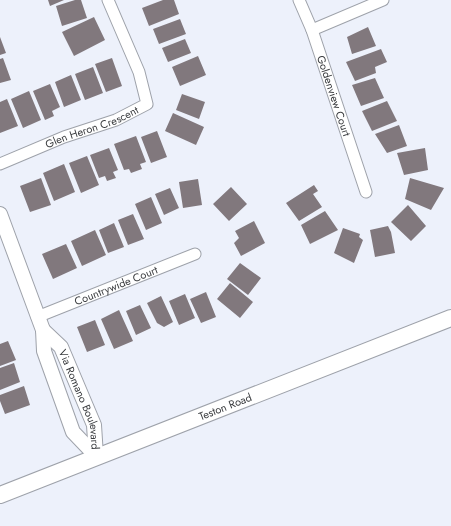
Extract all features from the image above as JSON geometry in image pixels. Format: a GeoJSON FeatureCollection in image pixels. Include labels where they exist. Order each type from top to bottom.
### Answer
{"type":"FeatureCollection","features":[{"type":"Feature","properties":{"kind":"main road","name":"Teston Road"},"geometry":{"type":"LineString","coordinates":[[0,495],[96,456],[451,318]]}},
{"type":"Feature","properties":{"kind":"street","name":"Glen Heron Crescent"},"geometry":{"type":"LineString","coordinates":[[0,164],[64,137],[116,120],[147,104],[139,72],[108,0]]}},
{"type":"Feature","properties":{"kind":"street","name":"Goldenview Court"},"geometry":{"type":"LineString","coordinates":[[299,0],[312,30],[366,192]]}},
{"type":"Feature","properties":{"kind":"street"},"geometry":{"type":"LineString","coordinates":[[312,30],[384,0]]}},
{"type":"Feature","properties":{"kind":"street","name":"Via Romano Boulevard"},"geometry":{"type":"LineString","coordinates":[[0,214],[40,323],[44,351],[73,432],[96,456]]}},
{"type":"Feature","properties":{"kind":"street","name":"Countrywide Court"},"geometry":{"type":"LineString","coordinates":[[40,323],[195,254]]}},
{"type":"Feature","properties":{"kind":"street","name":"Via Romano Boulevard"},"geometry":{"type":"LineString","coordinates":[[40,323],[61,347],[94,425],[96,456]]}},
{"type":"Feature","properties":{"kind":"building"},"geometry":{"type":"Polygon","coordinates":[[[48,0],[64,0],[50,6],[48,0]]]}},
{"type":"Feature","properties":{"kind":"building"},"geometry":{"type":"Polygon","coordinates":[[[75,0],[81,0],[87,18],[62,26],[56,6],[75,0]]]}},
{"type":"Feature","properties":{"kind":"building"},"geometry":{"type":"Polygon","coordinates":[[[163,0],[174,0],[179,14],[149,26],[142,8],[163,0]]]}},
{"type":"Feature","properties":{"kind":"building"},"geometry":{"type":"Polygon","coordinates":[[[94,17],[105,40],[74,56],[62,32],[94,17]]]}},
{"type":"Feature","properties":{"kind":"building"},"geometry":{"type":"Polygon","coordinates":[[[180,19],[186,34],[159,44],[153,29],[180,19]]]}},
{"type":"Feature","properties":{"kind":"building"},"geometry":{"type":"Polygon","coordinates":[[[368,27],[376,46],[352,54],[347,37],[368,27]]]}},
{"type":"Feature","properties":{"kind":"building"},"geometry":{"type":"Polygon","coordinates":[[[0,37],[6,53],[0,55],[0,37]]]}},
{"type":"Feature","properties":{"kind":"building"},"geometry":{"type":"Polygon","coordinates":[[[185,39],[191,53],[168,62],[162,48],[185,39]]]}},
{"type":"Feature","properties":{"kind":"building"},"geometry":{"type":"Polygon","coordinates":[[[381,49],[387,62],[375,67],[376,73],[355,81],[346,62],[381,49]]]}},
{"type":"Feature","properties":{"kind":"building"},"geometry":{"type":"Polygon","coordinates":[[[198,56],[206,75],[180,86],[172,67],[198,56]]]}},
{"type":"Feature","properties":{"kind":"building"},"geometry":{"type":"Polygon","coordinates":[[[3,58],[11,80],[0,83],[0,59],[3,58]]]}},
{"type":"Feature","properties":{"kind":"building"},"geometry":{"type":"Polygon","coordinates":[[[112,58],[122,86],[106,92],[95,64],[112,58]]]}},
{"type":"Feature","properties":{"kind":"building"},"geometry":{"type":"Polygon","coordinates":[[[93,67],[103,93],[85,100],[75,74],[93,67]]]}},
{"type":"Feature","properties":{"kind":"building"},"geometry":{"type":"Polygon","coordinates":[[[71,75],[81,100],[64,107],[55,82],[71,75]]]}},
{"type":"Feature","properties":{"kind":"building"},"geometry":{"type":"Polygon","coordinates":[[[375,78],[384,98],[361,106],[352,85],[375,78]]]}},
{"type":"Feature","properties":{"kind":"building"},"geometry":{"type":"Polygon","coordinates":[[[50,84],[60,107],[52,111],[54,116],[45,120],[33,91],[50,84]]]}},
{"type":"Feature","properties":{"kind":"building"},"geometry":{"type":"Polygon","coordinates":[[[29,91],[41,120],[23,128],[11,99],[29,91]]]}},
{"type":"Feature","properties":{"kind":"building"},"geometry":{"type":"Polygon","coordinates":[[[182,94],[205,102],[199,119],[176,110],[182,94]]]}},
{"type":"Feature","properties":{"kind":"building"},"geometry":{"type":"Polygon","coordinates":[[[7,99],[18,126],[0,133],[0,102],[7,99]]]}},
{"type":"Feature","properties":{"kind":"building"},"geometry":{"type":"Polygon","coordinates":[[[387,101],[397,121],[372,131],[362,111],[387,101]]]}},
{"type":"Feature","properties":{"kind":"building"},"geometry":{"type":"Polygon","coordinates":[[[173,113],[204,127],[196,145],[165,131],[173,113]]]}},
{"type":"Feature","properties":{"kind":"building"},"geometry":{"type":"Polygon","coordinates":[[[399,125],[407,146],[387,153],[375,134],[399,125]]]}},
{"type":"Feature","properties":{"kind":"building"},"geometry":{"type":"Polygon","coordinates":[[[157,131],[167,157],[151,163],[141,137],[157,131]]]}},
{"type":"Feature","properties":{"kind":"building"},"geometry":{"type":"Polygon","coordinates":[[[136,136],[146,162],[140,164],[142,169],[131,173],[129,169],[124,170],[114,144],[136,136]]]}},
{"type":"Feature","properties":{"kind":"building"},"geometry":{"type":"Polygon","coordinates":[[[109,148],[118,170],[113,172],[116,178],[107,181],[105,176],[99,178],[90,155],[109,148]]]}},
{"type":"Feature","properties":{"kind":"building"},"geometry":{"type":"Polygon","coordinates":[[[425,148],[428,170],[404,175],[397,153],[425,148]]]}},
{"type":"Feature","properties":{"kind":"building"},"geometry":{"type":"Polygon","coordinates":[[[87,156],[99,185],[81,193],[69,163],[87,156]]]}},
{"type":"Feature","properties":{"kind":"building"},"geometry":{"type":"Polygon","coordinates":[[[64,164],[75,192],[54,201],[43,173],[64,164]]]}},
{"type":"Feature","properties":{"kind":"building"},"geometry":{"type":"Polygon","coordinates":[[[41,178],[51,205],[30,212],[20,186],[41,178]]]}},
{"type":"Feature","properties":{"kind":"building"},"geometry":{"type":"Polygon","coordinates":[[[410,178],[444,188],[431,210],[405,199],[410,178]]]}},
{"type":"Feature","properties":{"kind":"building"},"geometry":{"type":"Polygon","coordinates":[[[198,179],[202,205],[183,208],[179,182],[198,179]]]}},
{"type":"Feature","properties":{"kind":"building"},"geometry":{"type":"Polygon","coordinates":[[[314,185],[318,191],[313,194],[322,207],[299,221],[286,203],[314,185]]]}},
{"type":"Feature","properties":{"kind":"building"},"geometry":{"type":"Polygon","coordinates":[[[231,187],[247,204],[229,221],[213,204],[231,187]]]}},
{"type":"Feature","properties":{"kind":"building"},"geometry":{"type":"Polygon","coordinates":[[[170,188],[179,208],[164,215],[155,194],[170,188]]]}},
{"type":"Feature","properties":{"kind":"building"},"geometry":{"type":"Polygon","coordinates":[[[151,197],[162,223],[146,230],[135,204],[151,197]]]}},
{"type":"Feature","properties":{"kind":"building"},"geometry":{"type":"Polygon","coordinates":[[[408,205],[426,226],[411,241],[391,222],[408,205]]]}},
{"type":"Feature","properties":{"kind":"building"},"geometry":{"type":"Polygon","coordinates":[[[325,211],[338,230],[310,244],[301,225],[325,211]]]}},
{"type":"Feature","properties":{"kind":"building"},"geometry":{"type":"Polygon","coordinates":[[[133,214],[144,239],[128,245],[118,220],[133,214]]]}},
{"type":"Feature","properties":{"kind":"building"},"geometry":{"type":"Polygon","coordinates":[[[254,221],[265,243],[241,256],[234,243],[239,238],[235,231],[254,221]]]}},
{"type":"Feature","properties":{"kind":"building"},"geometry":{"type":"Polygon","coordinates":[[[114,223],[124,247],[108,253],[99,230],[114,223]]]}},
{"type":"Feature","properties":{"kind":"building"},"geometry":{"type":"Polygon","coordinates":[[[388,226],[391,232],[395,253],[375,257],[370,230],[388,226]]]}},
{"type":"Feature","properties":{"kind":"building"},"geometry":{"type":"Polygon","coordinates":[[[343,228],[360,234],[359,237],[363,240],[354,263],[334,253],[343,228]]]}},
{"type":"Feature","properties":{"kind":"building"},"geometry":{"type":"Polygon","coordinates":[[[95,230],[106,255],[82,266],[71,241],[95,230]]]}},
{"type":"Feature","properties":{"kind":"building"},"geometry":{"type":"Polygon","coordinates":[[[66,244],[77,268],[53,279],[42,254],[66,244]]]}},
{"type":"Feature","properties":{"kind":"building"},"geometry":{"type":"Polygon","coordinates":[[[240,263],[261,278],[248,295],[227,279],[240,263]]]}},
{"type":"Feature","properties":{"kind":"building"},"geometry":{"type":"Polygon","coordinates":[[[230,283],[253,302],[240,318],[217,299],[230,283]]]}},
{"type":"Feature","properties":{"kind":"building"},"geometry":{"type":"Polygon","coordinates":[[[206,292],[216,317],[201,323],[190,299],[206,292]]]}},
{"type":"Feature","properties":{"kind":"building"},"geometry":{"type":"Polygon","coordinates":[[[185,294],[195,318],[179,325],[169,301],[185,294]]]}},
{"type":"Feature","properties":{"kind":"building"},"geometry":{"type":"Polygon","coordinates":[[[161,296],[173,322],[164,327],[157,323],[147,303],[161,296]]]}},
{"type":"Feature","properties":{"kind":"building"},"geometry":{"type":"Polygon","coordinates":[[[140,305],[151,328],[136,335],[126,311],[140,305]]]}},
{"type":"Feature","properties":{"kind":"building"},"geometry":{"type":"Polygon","coordinates":[[[119,310],[133,341],[114,349],[101,319],[119,310]]]}},
{"type":"Feature","properties":{"kind":"building"},"geometry":{"type":"Polygon","coordinates":[[[95,320],[105,345],[87,352],[77,327],[95,320]]]}},
{"type":"Feature","properties":{"kind":"building"},"geometry":{"type":"Polygon","coordinates":[[[8,341],[16,360],[0,366],[0,344],[8,341]]]}},
{"type":"Feature","properties":{"kind":"building"},"geometry":{"type":"Polygon","coordinates":[[[14,363],[20,382],[0,390],[0,368],[14,363]]]}},
{"type":"Feature","properties":{"kind":"building"},"geometry":{"type":"Polygon","coordinates":[[[24,386],[30,405],[5,414],[0,401],[0,395],[24,386]]]}}]}
